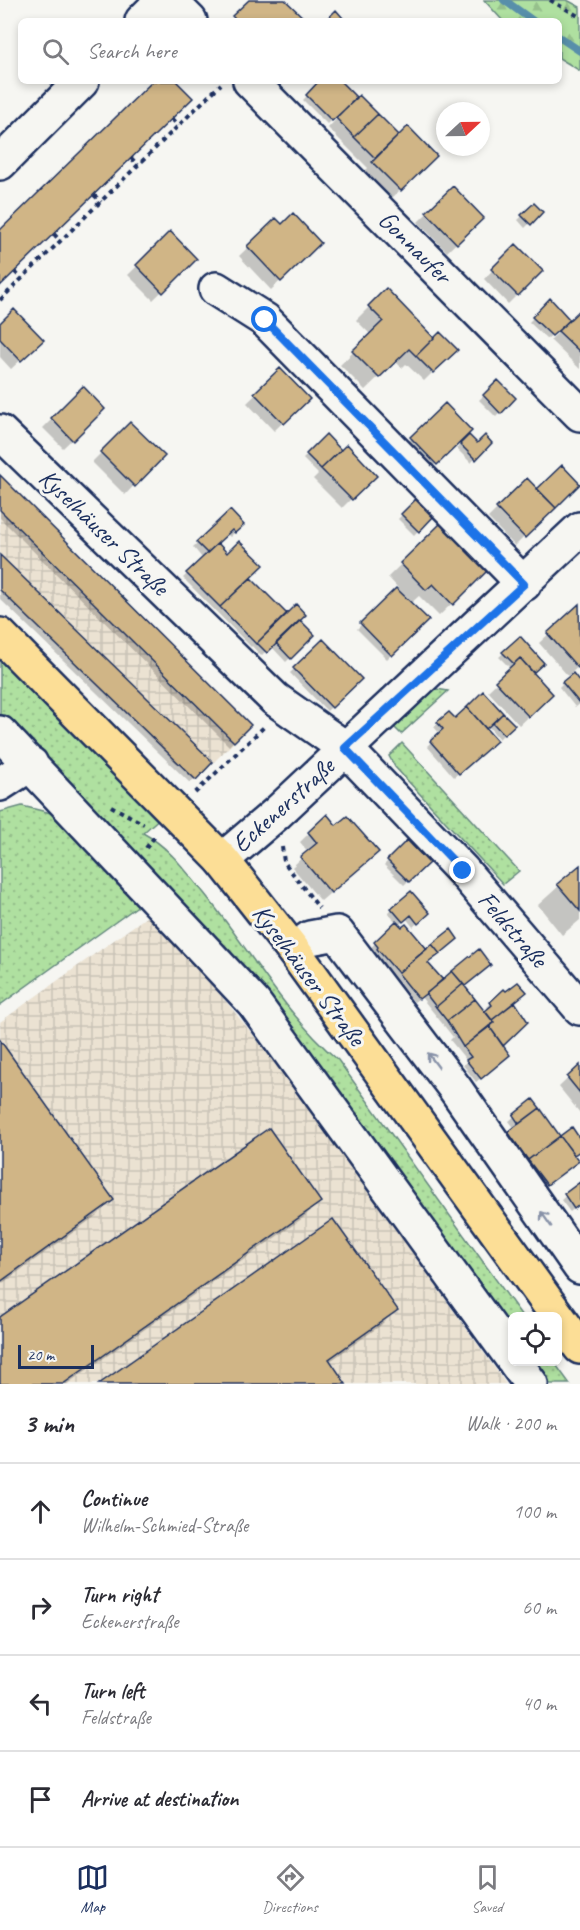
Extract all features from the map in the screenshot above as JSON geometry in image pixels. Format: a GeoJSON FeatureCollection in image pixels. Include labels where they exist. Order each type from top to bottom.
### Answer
{"type":"FeatureCollection","features":[{"type":"Feature","properties":{"kind":"main road","name":"Kyselhäuser Straße"},"geometry":{"type":"LineString","coordinates":[[0,634],[222,860],[293,950],[580,1347]]}},
{"type":"Feature","properties":{"kind":"street"},"geometry":{"type":"LineString","coordinates":[[145,18],[162,0]]}},
{"type":"Feature","properties":{"kind":"street"},"geometry":{"type":"LineString","coordinates":[[169,0],[187,18]]}},
{"type":"Feature","properties":{"kind":"street"},"geometry":{"type":"LineString","coordinates":[[0,163],[79,84]]}},
{"type":"Feature","properties":{"kind":"street","name":"Gonnaufer"},"geometry":{"type":"LineString","coordinates":[[253,84],[580,414]]}},
{"type":"Feature","properties":{"kind":"street"},"geometry":{"type":"LineString","coordinates":[[216,289],[265,320],[524,584]]}},
{"type":"Feature","properties":{"kind":"street","name":"Kyselhäuser Straße"},"geometry":{"type":"LineString","coordinates":[[0,432],[275,699],[345,748]]}},
{"type":"Feature","properties":{"kind":"street","name":"Eckenerstraße"},"geometry":{"type":"LineString","coordinates":[[222,860],[277,813],[524,584],[580,529]]}},
{"type":"Feature","properties":{"kind":"street"},"geometry":{"type":"LineString","coordinates":[[0,733],[254,1004],[508,1352]]}},
{"type":"Feature","properties":{"kind":"street","name":"Feldstraße"},"geometry":{"type":"LineString","coordinates":[[345,748],[463,871],[580,1007]]}},
{"type":"Feature","properties":{"kind":"street"},"geometry":{"type":"LineString","coordinates":[[0,784],[31,765]]}},
{"type":"Feature","properties":{"kind":"street"},"geometry":{"type":"LineString","coordinates":[[293,950],[310,938],[338,933],[454,1087],[580,1267]]}},
{"type":"Feature","properties":{"kind":"street"},"geometry":{"type":"LineString","coordinates":[[518,1366],[531,1384]]}},
{"type":"Feature","properties":{"kind":"path"},"geometry":{"type":"LineString","coordinates":[[550,0],[580,17]]}},
{"type":"Feature","properties":{"kind":"path"},"geometry":{"type":"LineString","coordinates":[[0,300],[221,84]]}},
{"type":"Feature","properties":{"kind":"path"},"geometry":{"type":"LineString","coordinates":[[172,119],[178,126]]}},
{"type":"Feature","properties":{"kind":"path"},"geometry":{"type":"LineString","coordinates":[[131,158],[138,165]]}},
{"type":"Feature","properties":{"kind":"path"},"geometry":{"type":"LineString","coordinates":[[94,195],[101,202]]}},
{"type":"Feature","properties":{"kind":"path"},"geometry":{"type":"LineString","coordinates":[[54,234],[60,241]]}},
{"type":"Feature","properties":{"kind":"path"},"geometry":{"type":"LineString","coordinates":[[15,272],[22,279]]}},
{"type":"Feature","properties":{"kind":"path"},"geometry":{"type":"LineString","coordinates":[[277,813],[284,862],[338,933]]}},
{"type":"Feature","properties":{"kind":"path"},"geometry":{"type":"LineString","coordinates":[[150,844],[158,832]]}},
{"type":"Feature","properties":{"kind":"shaded area"},"geometry":{"type":"Polygon","coordinates":[[[0,475],[251,725],[195,781],[0,591],[0,475]]]}},
{"type":"Feature","properties":{"kind":"shaded area"},"geometry":{"type":"Polygon","coordinates":[[[153,912],[285,1074],[506,1384],[0,1384],[0,1022],[153,912]]]}},
{"type":"Feature","properties":{"kind":"green space"},"geometry":{"type":"Polygon","coordinates":[[[484,0],[567,0],[580,7],[580,71],[562,60],[562,18],[500,18],[484,0]]]}},
{"type":"Feature","properties":{"kind":"green space"},"geometry":{"type":"Polygon","coordinates":[[[0,658],[163,815],[143,833],[167,850],[180,864],[299,1021],[338,1060],[519,1312],[508,1312],[508,1328],[0,717],[0,658]]]}},
{"type":"Feature","properties":{"kind":"green space"},"geometry":{"type":"Polygon","coordinates":[[[431,688],[448,691],[401,734],[391,724],[431,688]]]}},
{"type":"Feature","properties":{"kind":"green space"},"geometry":{"type":"Polygon","coordinates":[[[402,743],[519,871],[503,884],[395,767],[389,756],[402,743]]]}},
{"type":"Feature","properties":{"kind":"green space"},"geometry":{"type":"Polygon","coordinates":[[[22,806],[51,813],[139,905],[0,1005],[0,812],[22,806]]]}},
{"type":"Feature","properties":{"kind":"green space"},"geometry":{"type":"Polygon","coordinates":[[[536,1366],[557,1366],[570,1384],[550,1384],[536,1366]]]}},
{"type":"Feature","properties":{"kind":"building"},"geometry":{"type":"Polygon","coordinates":[[[249,0],[285,0],[304,18],[234,18],[232,16],[249,0]]]}},
{"type":"Feature","properties":{"kind":"building"},"geometry":{"type":"Polygon","coordinates":[[[336,10],[343,18],[328,18],[336,10]]]}},
{"type":"Feature","properties":{"kind":"building"},"geometry":{"type":"Polygon","coordinates":[[[150,84],[179,84],[193,98],[0,286],[0,230],[150,84]]]}},
{"type":"Feature","properties":{"kind":"building"},"geometry":{"type":"Polygon","coordinates":[[[316,84],[343,84],[357,98],[332,121],[306,95],[316,84]]]}},
{"type":"Feature","properties":{"kind":"building"},"geometry":{"type":"Polygon","coordinates":[[[359,95],[378,114],[354,137],[336,118],[359,95]]]}},
{"type":"Feature","properties":{"kind":"building"},"geometry":{"type":"Polygon","coordinates":[[[378,114],[399,135],[375,158],[354,137],[378,114]]]}},
{"type":"Feature","properties":{"kind":"building"},"geometry":{"type":"Polygon","coordinates":[[[408,126],[437,156],[401,191],[372,162],[408,126]]]}},
{"type":"Feature","properties":{"kind":"building"},"geometry":{"type":"Polygon","coordinates":[[[453,186],[484,218],[457,244],[426,212],[453,186]]]}},
{"type":"Feature","properties":{"kind":"building"},"geometry":{"type":"Polygon","coordinates":[[[534,203],[543,212],[531,225],[521,215],[534,203]]]}},
{"type":"Feature","properties":{"kind":"building"},"geometry":{"type":"Polygon","coordinates":[[[293,213],[321,243],[281,282],[247,246],[276,218],[282,224],[293,213]]]}},
{"type":"Feature","properties":{"kind":"building"},"geometry":{"type":"Polygon","coordinates":[[[170,231],[197,259],[163,293],[136,265],[170,231]]]}},
{"type":"Feature","properties":{"kind":"building"},"geometry":{"type":"Polygon","coordinates":[[[516,244],[543,271],[518,296],[491,269],[516,244]]]}},
{"type":"Feature","properties":{"kind":"building"},"geometry":{"type":"Polygon","coordinates":[[[386,288],[434,338],[416,356],[409,349],[379,378],[352,351],[383,321],[368,306],[386,288]]]}},
{"type":"Feature","properties":{"kind":"building"},"geometry":{"type":"Polygon","coordinates":[[[550,298],[570,320],[552,336],[532,317],[550,298]]]}},
{"type":"Feature","properties":{"kind":"building"},"geometry":{"type":"Polygon","coordinates":[[[14,309],[44,340],[21,361],[0,339],[0,323],[14,309]]]}},
{"type":"Feature","properties":{"kind":"building"},"geometry":{"type":"Polygon","coordinates":[[[580,310],[580,352],[558,331],[580,310]]]}},
{"type":"Feature","properties":{"kind":"building"},"geometry":{"type":"Polygon","coordinates":[[[440,332],[458,350],[433,373],[416,356],[440,332]]]}},
{"type":"Feature","properties":{"kind":"building"},"geometry":{"type":"Polygon","coordinates":[[[280,368],[310,399],[284,424],[254,393],[280,368]]]}},
{"type":"Feature","properties":{"kind":"building"},"geometry":{"type":"Polygon","coordinates":[[[498,380],[516,398],[501,414],[483,395],[498,380]]]}},
{"type":"Feature","properties":{"kind":"building"},"geometry":{"type":"Polygon","coordinates":[[[83,386],[105,409],[73,441],[51,418],[83,386]]]}},
{"type":"Feature","properties":{"kind":"building"},"geometry":{"type":"Polygon","coordinates":[[[445,403],[472,431],[437,465],[410,437],[445,403]]]}},
{"type":"Feature","properties":{"kind":"building"},"geometry":{"type":"Polygon","coordinates":[[[130,422],[165,456],[135,487],[100,452],[130,422]]]}},
{"type":"Feature","properties":{"kind":"building"},"geometry":{"type":"Polygon","coordinates":[[[326,434],[341,450],[321,469],[306,454],[326,434]]]}},
{"type":"Feature","properties":{"kind":"building"},"geometry":{"type":"Polygon","coordinates":[[[469,435],[477,443],[485,435],[492,443],[476,460],[460,444],[469,435]]]}},
{"type":"Feature","properties":{"kind":"building"},"geometry":{"type":"Polygon","coordinates":[[[347,444],[377,476],[352,500],[321,469],[347,444]]]}},
{"type":"Feature","properties":{"kind":"building"},"geometry":{"type":"Polygon","coordinates":[[[562,465],[580,484],[556,508],[537,489],[562,465]]]}},
{"type":"Feature","properties":{"kind":"building"},"geometry":{"type":"Polygon","coordinates":[[[0,475],[251,725],[234,742],[0,510],[0,475]]]}},
{"type":"Feature","properties":{"kind":"building"},"geometry":{"type":"Polygon","coordinates":[[[527,478],[556,508],[525,538],[496,508],[527,478]]]}},
{"type":"Feature","properties":{"kind":"building"},"geometry":{"type":"Polygon","coordinates":[[[417,498],[434,516],[419,532],[401,514],[417,498]]]}},
{"type":"Feature","properties":{"kind":"building"},"geometry":{"type":"Polygon","coordinates":[[[230,510],[244,525],[235,533],[232,530],[207,553],[196,542],[230,510]]]}},
{"type":"Feature","properties":{"kind":"building"},"geometry":{"type":"Polygon","coordinates":[[[441,523],[487,571],[453,605],[433,584],[426,590],[400,563],[441,523]]]}},
{"type":"Feature","properties":{"kind":"building"},"geometry":{"type":"Polygon","coordinates":[[[239,541],[264,565],[220,607],[186,573],[218,543],[227,553],[239,541]]]}},
{"type":"Feature","properties":{"kind":"building"},"geometry":{"type":"Polygon","coordinates":[[[0,555],[213,762],[196,780],[0,590],[0,555]]]}},
{"type":"Feature","properties":{"kind":"building"},"geometry":{"type":"Polygon","coordinates":[[[251,578],[287,614],[256,644],[220,607],[251,578]]]}},
{"type":"Feature","properties":{"kind":"building"},"geometry":{"type":"Polygon","coordinates":[[[396,588],[429,620],[392,656],[360,623],[396,588]]]}},
{"type":"Feature","properties":{"kind":"building"},"geometry":{"type":"Polygon","coordinates":[[[296,604],[306,615],[267,653],[257,643],[296,604]]]}},
{"type":"Feature","properties":{"kind":"building"},"geometry":{"type":"Polygon","coordinates":[[[579,604],[580,666],[578,668],[547,633],[579,604]]]}},
{"type":"Feature","properties":{"kind":"building"},"geometry":{"type":"Polygon","coordinates":[[[300,620],[315,635],[291,659],[276,643],[300,620]]]}},
{"type":"Feature","properties":{"kind":"building"},"geometry":{"type":"Polygon","coordinates":[[[520,636],[544,663],[533,673],[520,658],[514,664],[502,652],[520,636]]]}},
{"type":"Feature","properties":{"kind":"building"},"geometry":{"type":"Polygon","coordinates":[[[323,639],[362,679],[332,708],[293,668],[323,639]]]}},
{"type":"Feature","properties":{"kind":"building"},"geometry":{"type":"Polygon","coordinates":[[[520,658],[553,694],[529,717],[495,681],[520,658]]]}},
{"type":"Feature","properties":{"kind":"building"},"geometry":{"type":"Polygon","coordinates":[[[573,673],[580,682],[580,704],[562,682],[573,673]]]}},
{"type":"Feature","properties":{"kind":"building"},"geometry":{"type":"Polygon","coordinates":[[[483,691],[503,713],[486,729],[467,707],[483,691]]]}},
{"type":"Feature","properties":{"kind":"building"},"geometry":{"type":"Polygon","coordinates":[[[467,707],[497,741],[459,774],[430,741],[443,729],[437,722],[449,712],[455,718],[467,707]]]}},
{"type":"Feature","properties":{"kind":"building"},"geometry":{"type":"Polygon","coordinates":[[[503,713],[515,725],[504,735],[493,723],[503,713]]]}},
{"type":"Feature","properties":{"kind":"building"},"geometry":{"type":"Polygon","coordinates":[[[327,814],[336,825],[347,816],[379,852],[331,893],[300,857],[317,843],[308,832],[327,814]]]}},
{"type":"Feature","properties":{"kind":"building"},"geometry":{"type":"Polygon","coordinates":[[[407,840],[429,863],[409,882],[387,860],[407,840]]]}},
{"type":"Feature","properties":{"kind":"building"},"geometry":{"type":"Polygon","coordinates":[[[580,865],[580,911],[557,884],[580,865]]]}},
{"type":"Feature","properties":{"kind":"building"},"geometry":{"type":"Polygon","coordinates":[[[411,891],[430,913],[418,924],[411,915],[403,922],[391,908],[411,891]]]}},
{"type":"Feature","properties":{"kind":"building"},"geometry":{"type":"Polygon","coordinates":[[[396,921],[402,927],[406,924],[427,949],[398,973],[377,949],[374,942],[396,921]]]}},
{"type":"Feature","properties":{"kind":"building"},"geometry":{"type":"Polygon","coordinates":[[[451,929],[458,939],[440,954],[432,944],[451,929]]]}},
{"type":"Feature","properties":{"kind":"building"},"geometry":{"type":"Polygon","coordinates":[[[432,944],[440,954],[428,963],[443,980],[419,999],[398,973],[432,944]]]}},
{"type":"Feature","properties":{"kind":"building"},"geometry":{"type":"Polygon","coordinates":[[[479,949],[491,965],[465,986],[452,971],[479,949]]]}},
{"type":"Feature","properties":{"kind":"building"},"geometry":{"type":"Polygon","coordinates":[[[452,971],[463,984],[436,1007],[426,994],[452,971]]]}},
{"type":"Feature","properties":{"kind":"building"},"geometry":{"type":"Polygon","coordinates":[[[518,982],[527,992],[492,1020],[485,1011],[492,1005],[490,1002],[504,989],[506,991],[518,982]]]}},
{"type":"Feature","properties":{"kind":"building"},"geometry":{"type":"Polygon","coordinates":[[[463,984],[475,999],[447,1021],[436,1007],[463,984]]]}},
{"type":"Feature","properties":{"kind":"building"},"geometry":{"type":"Polygon","coordinates":[[[475,999],[494,1023],[463,1047],[447,1021],[475,999]]]}},
{"type":"Feature","properties":{"kind":"building"},"geometry":{"type":"Polygon","coordinates":[[[515,1002],[528,1022],[503,1046],[489,1026],[494,1023],[492,1020],[515,1002]]]}},
{"type":"Feature","properties":{"kind":"building"},"geometry":{"type":"Polygon","coordinates":[[[489,1026],[510,1055],[481,1079],[466,1060],[471,1057],[463,1047],[489,1026]]]}},
{"type":"Feature","properties":{"kind":"building"},"geometry":{"type":"Polygon","coordinates":[[[0,1040],[114,1200],[0,1282],[0,1040]]]}},
{"type":"Feature","properties":{"kind":"building"},"geometry":{"type":"Polygon","coordinates":[[[580,1065],[580,1093],[567,1077],[580,1065]]]}},
{"type":"Feature","properties":{"kind":"building"},"geometry":{"type":"Polygon","coordinates":[[[533,1099],[540,1108],[519,1124],[513,1115],[533,1099]]]}},
{"type":"Feature","properties":{"kind":"building"},"geometry":{"type":"Polygon","coordinates":[[[540,1108],[560,1136],[528,1160],[508,1132],[540,1108]]]}},
{"type":"Feature","properties":{"kind":"building"},"geometry":{"type":"Polygon","coordinates":[[[572,1127],[580,1139],[580,1151],[574,1155],[560,1136],[572,1127]]]}},
{"type":"Feature","properties":{"kind":"building"},"geometry":{"type":"Polygon","coordinates":[[[269,1128],[321,1202],[63,1384],[0,1384],[0,1317],[269,1128]]]}},
{"type":"Feature","properties":{"kind":"building"},"geometry":{"type":"Polygon","coordinates":[[[560,1136],[579,1161],[547,1185],[528,1160],[560,1136]]]}},
{"type":"Feature","properties":{"kind":"building"},"geometry":{"type":"Polygon","coordinates":[[[580,1182],[580,1204],[574,1209],[564,1194],[580,1182]]]}},
{"type":"Feature","properties":{"kind":"building"},"geometry":{"type":"Polygon","coordinates":[[[333,1219],[398,1310],[329,1359],[346,1384],[99,1384],[333,1219]]]}},
{"type":"Feature","properties":{"kind":"waterway"},"geometry":{"type":"LineString","coordinates":[[504,0],[529,18]]}},
{"type":"Feature","properties":{"kind":"waterway"},"geometry":{"type":"LineString","coordinates":[[562,39],[580,51]]}},
{"type":"Feature","properties":{"kind":"route"},"geometry":{"type":"LineString","coordinates":[[265,320],[524,584],[345,748],[463,871]]}}]}
